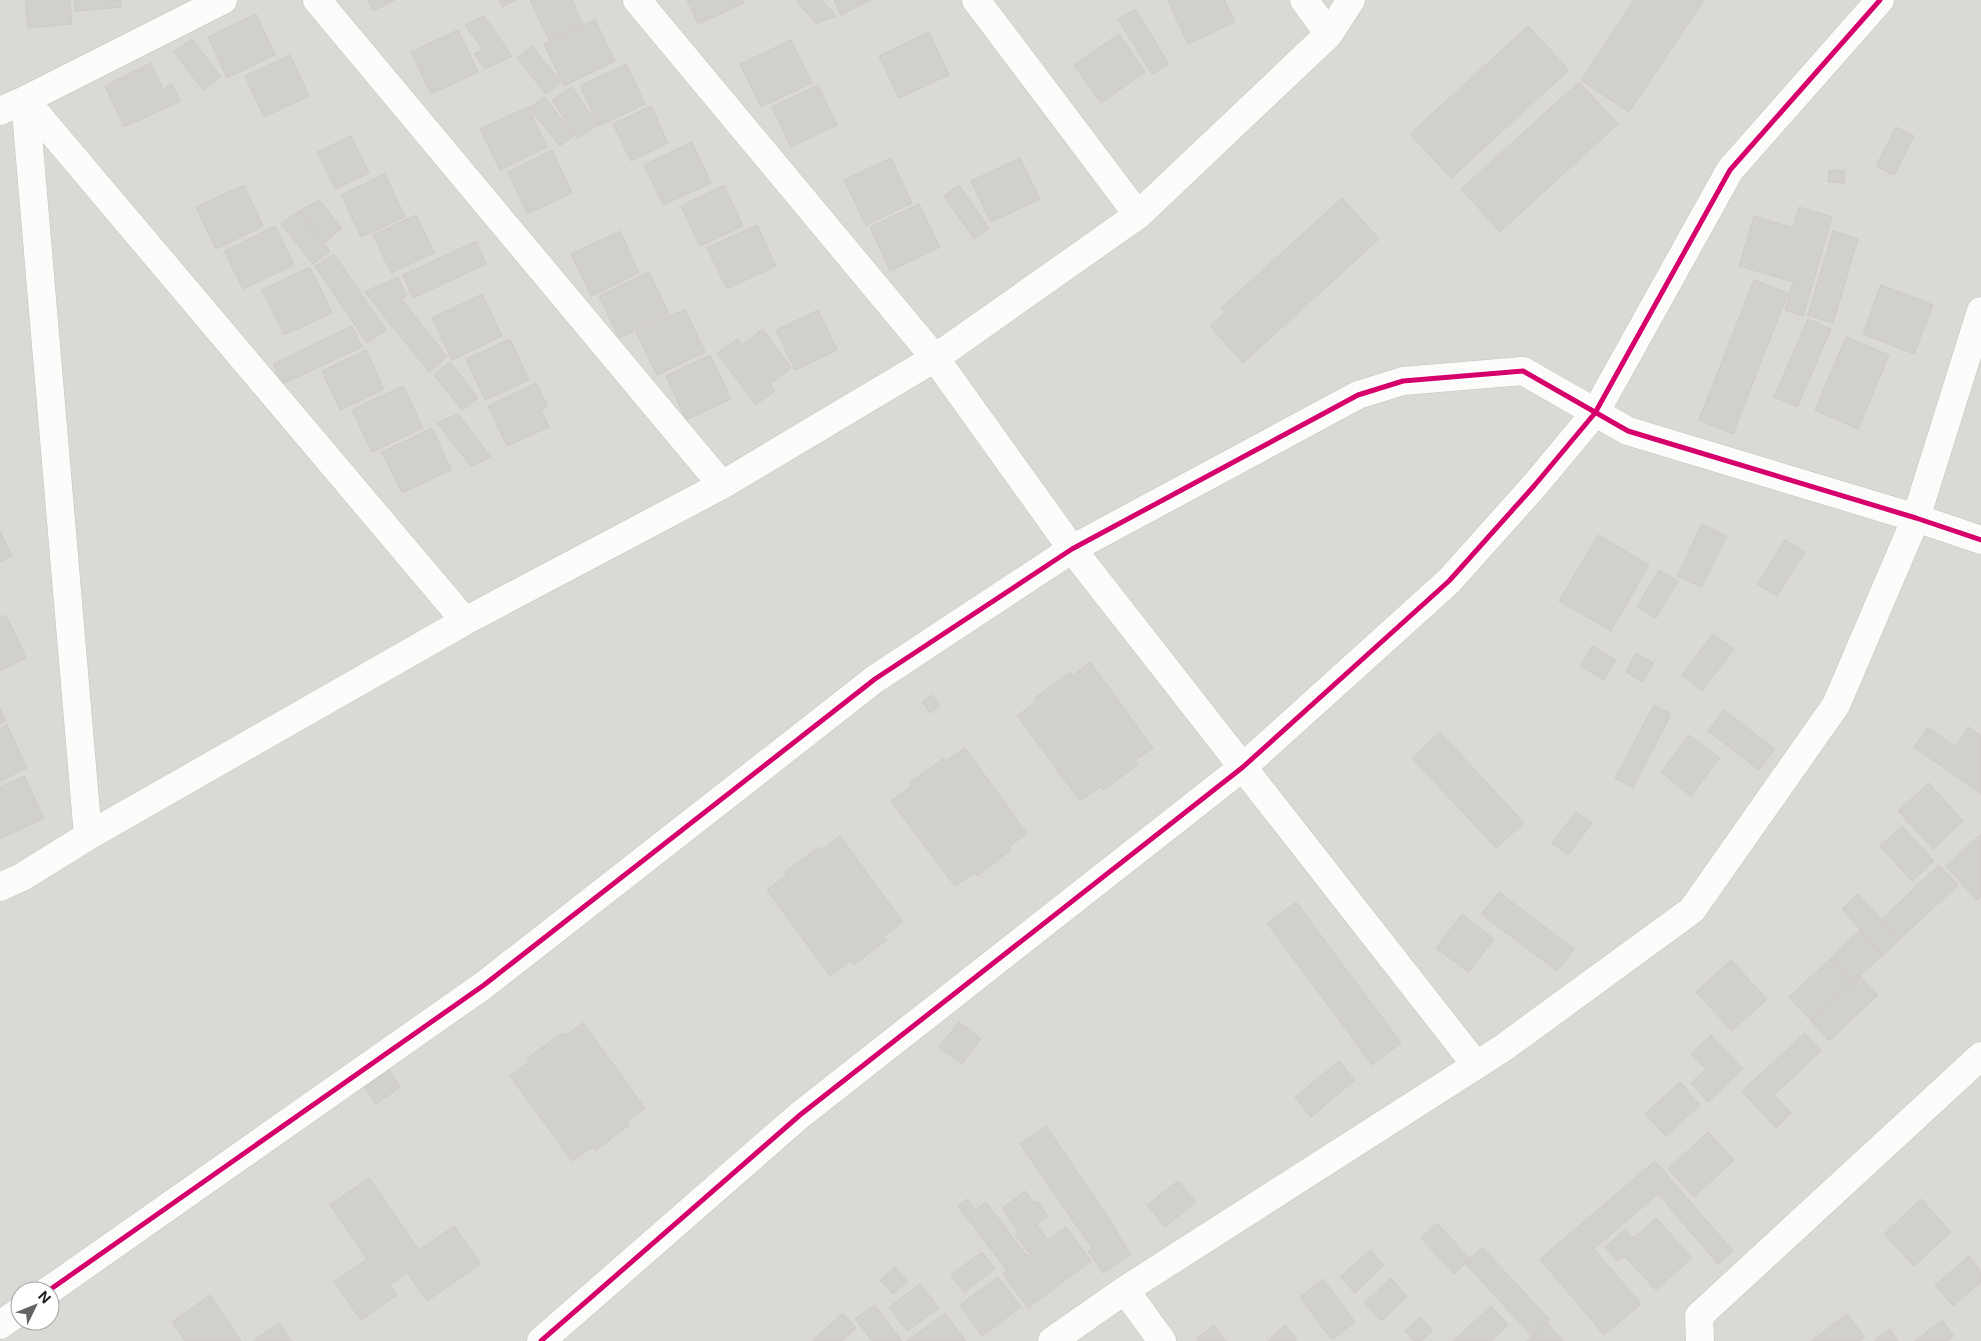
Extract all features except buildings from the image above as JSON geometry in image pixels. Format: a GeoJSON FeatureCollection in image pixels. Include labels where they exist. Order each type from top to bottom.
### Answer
{"type":"FeatureCollection","features":[{"type":"Feature","properties":{"kind":"street"},"geometry":{"type":"LineString","coordinates":[[0,111],[223,0]]}},
{"type":"Feature","properties":{"kind":"street"},"geometry":{"type":"LineString","coordinates":[[317,0],[722,485]]}},
{"type":"Feature","properties":{"kind":"street"},"geometry":{"type":"LineString","coordinates":[[637,0],[935,358],[1072,549],[1476,1066]]}},
{"type":"Feature","properties":{"kind":"street"},"geometry":{"type":"LineString","coordinates":[[976,0],[1138,215]]}},
{"type":"Feature","properties":{"kind":"street"},"geometry":{"type":"LineString","coordinates":[[1304,0],[1329,34]]}},
{"type":"Feature","properties":{"kind":"street"},"geometry":{"type":"LineString","coordinates":[[0,887],[22,877],[88,836],[465,621],[722,485],[935,358],[1138,215],[1329,34],[1351,0]]}},
{"type":"Feature","properties":{"kind":"street"},"geometry":{"type":"LineString","coordinates":[[542,1341],[800,1115],[1243,768],[1449,581],[1534,486],[1595,413],[1730,170],[1880,0]]}},
{"type":"Feature","properties":{"kind":"street"},"geometry":{"type":"LineString","coordinates":[[25,100],[465,621]]}},
{"type":"Feature","properties":{"kind":"street"},"geometry":{"type":"LineString","coordinates":[[25,100],[88,836]]}},
{"type":"Feature","properties":{"kind":"street"},"geometry":{"type":"LineString","coordinates":[[1052,1341],[1125,1290],[1504,1048],[1692,910],[1836,705],[1916,518],[1981,312]]}},
{"type":"Feature","properties":{"kind":"street"},"geometry":{"type":"LineString","coordinates":[[60,1283],[484,985],[875,678],[1072,549],[1358,395],[1403,382],[1523,372],[1628,431],[1916,518],[1981,540]]}},
{"type":"Feature","properties":{"kind":"street"},"geometry":{"type":"LineString","coordinates":[[1700,1341],[1700,1316],[1981,1056]]}},
{"type":"Feature","properties":{"kind":"street"},"geometry":{"type":"LineString","coordinates":[[1125,1290],[1162,1341]]}},
{"type":"Feature","properties":{"kind":"shaded area"},"geometry":{"type":"Polygon","coordinates":[[[0,0],[1981,0],[1981,1341],[0,1341],[0,0]]]}},
{"type":"Feature","properties":{"kind":"cycle path"},"geometry":{"type":"LineString","coordinates":[[541,1341],[800,1115],[1243,767],[1449,581],[1534,486],[1595,413],[1730,170],[1880,0]]}},
{"type":"Feature","properties":{"kind":"cycle path"},"geometry":{"type":"LineString","coordinates":[[60,1283],[484,985],[875,679],[1072,549],[1358,395],[1403,381],[1523,371],[1628,431],[1916,518],[1981,540]]}}]}
